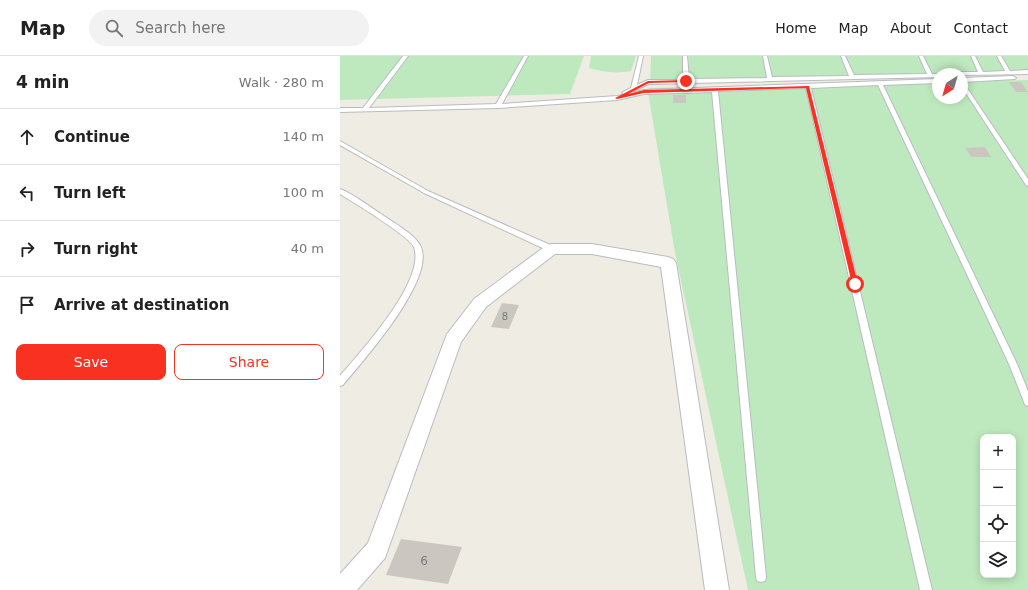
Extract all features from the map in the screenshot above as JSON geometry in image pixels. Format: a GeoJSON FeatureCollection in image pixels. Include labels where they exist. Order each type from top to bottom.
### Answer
{"type":"FeatureCollection","features":[{"type":"Feature","properties":{"kind":"street"},"geometry":{"type":"LineString","coordinates":[[342,590],[378,550],[453,339],[480,303],[552,249],[592,249],[668,263],[717,590]]}},
{"type":"Feature","properties":{"kind":"lane"},"geometry":{"type":"LineString","coordinates":[[365,109],[406,56]]}},
{"type":"Feature","properties":{"kind":"lane"},"geometry":{"type":"LineString","coordinates":[[498,106],[526,56]]}},
{"type":"Feature","properties":{"kind":"lane"},"geometry":{"type":"LineString","coordinates":[[634,88],[641,56]]}},
{"type":"Feature","properties":{"kind":"lane"},"geometry":{"type":"LineString","coordinates":[[685,56],[686,81]]}},
{"type":"Feature","properties":{"kind":"lane"},"geometry":{"type":"LineString","coordinates":[[765,56],[770,79]]}},
{"type":"Feature","properties":{"kind":"lane"},"geometry":{"type":"LineString","coordinates":[[843,56],[852,77]]}},
{"type":"Feature","properties":{"kind":"lane"},"geometry":{"type":"LineString","coordinates":[[617,98],[648,82],[930,75],[921,56]]}},
{"type":"Feature","properties":{"kind":"lane"},"geometry":{"type":"LineString","coordinates":[[973,56],[982,73]]}},
{"type":"Feature","properties":{"kind":"lane"},"geometry":{"type":"LineString","coordinates":[[999,56],[1009,72]]}},
{"type":"Feature","properties":{"kind":"lane"},"geometry":{"type":"LineString","coordinates":[[968,74],[1028,72]]}},
{"type":"Feature","properties":{"kind":"lane"},"geometry":{"type":"LineString","coordinates":[[968,81],[1028,77]]}},
{"type":"Feature","properties":{"kind":"lane"},"geometry":{"type":"LineString","coordinates":[[340,110],[498,106],[617,98],[644,92],[808,87],[880,82],[932,81]]}},
{"type":"Feature","properties":{"kind":"lane"},"geometry":{"type":"LineString","coordinates":[[880,82],[1013,364],[1028,402]]}},
{"type":"Feature","properties":{"kind":"lane"},"geometry":{"type":"LineString","coordinates":[[808,87],[926,590]]}},
{"type":"Feature","properties":{"kind":"lane"},"geometry":{"type":"LineString","coordinates":[[715,90],[761,577]]}},
{"type":"Feature","properties":{"kind":"lane"},"geometry":{"type":"LineString","coordinates":[[968,90],[1028,184]]}},
{"type":"Feature","properties":{"kind":"lane"},"geometry":{"type":"LineString","coordinates":[[340,143],[426,192],[552,249]]}},
{"type":"Feature","properties":{"kind":"lane"},"geometry":{"type":"LineString","coordinates":[[340,382],[374,342],[400,306],[417,273],[420,257],[416,245],[401,232],[342,194]]}},
{"type":"Feature","properties":{"kind":"green space"},"geometry":{"type":"Polygon","coordinates":[[[340,56],[584,56],[570,94],[340,100],[340,56]]]}},
{"type":"Feature","properties":{"kind":"green space"},"geometry":{"type":"Polygon","coordinates":[[[591,56],[636,56],[631,71],[615,72],[589,68],[591,56]]]}},
{"type":"Feature","properties":{"kind":"green space"},"geometry":{"type":"Polygon","coordinates":[[[651,56],[1028,56],[1028,71],[968,73],[968,68],[932,68],[932,75],[650,85],[651,56]]]}},
{"type":"Feature","properties":{"kind":"green space"},"geometry":{"type":"Polygon","coordinates":[[[1028,80],[1028,590],[748,590],[675,253],[648,92],[649,88],[932,82],[932,104],[968,104],[968,81],[1028,80]]]}},
{"type":"Feature","properties":{"kind":"building"},"geometry":{"type":"Polygon","coordinates":[[[1009,82],[1021,82],[1028,92],[1016,92],[1009,82]]]}},
{"type":"Feature","properties":{"kind":"building"},"geometry":{"type":"Polygon","coordinates":[[[673,95],[686,95],[686,103],[673,103],[673,95]]]}},
{"type":"Feature","properties":{"kind":"building"},"geometry":{"type":"Polygon","coordinates":[[[985,147],[991,157],[971,157],[965,148],[985,147]]]}},
{"type":"Feature","properties":{"kind":"building"},"geometry":{"type":"Polygon","coordinates":[[[502,303],[519,305],[509,329],[491,327],[502,303]]]}},
{"type":"Feature","properties":{"kind":"building"},"geometry":{"type":"Polygon","coordinates":[[[401,539],[462,547],[448,584],[386,575],[401,539]]]}},
{"type":"Feature","properties":{"kind":"route"},"geometry":{"type":"LineString","coordinates":[[686,81],[648,82],[617,98],[644,92],[808,87],[855,284]]}}]}
